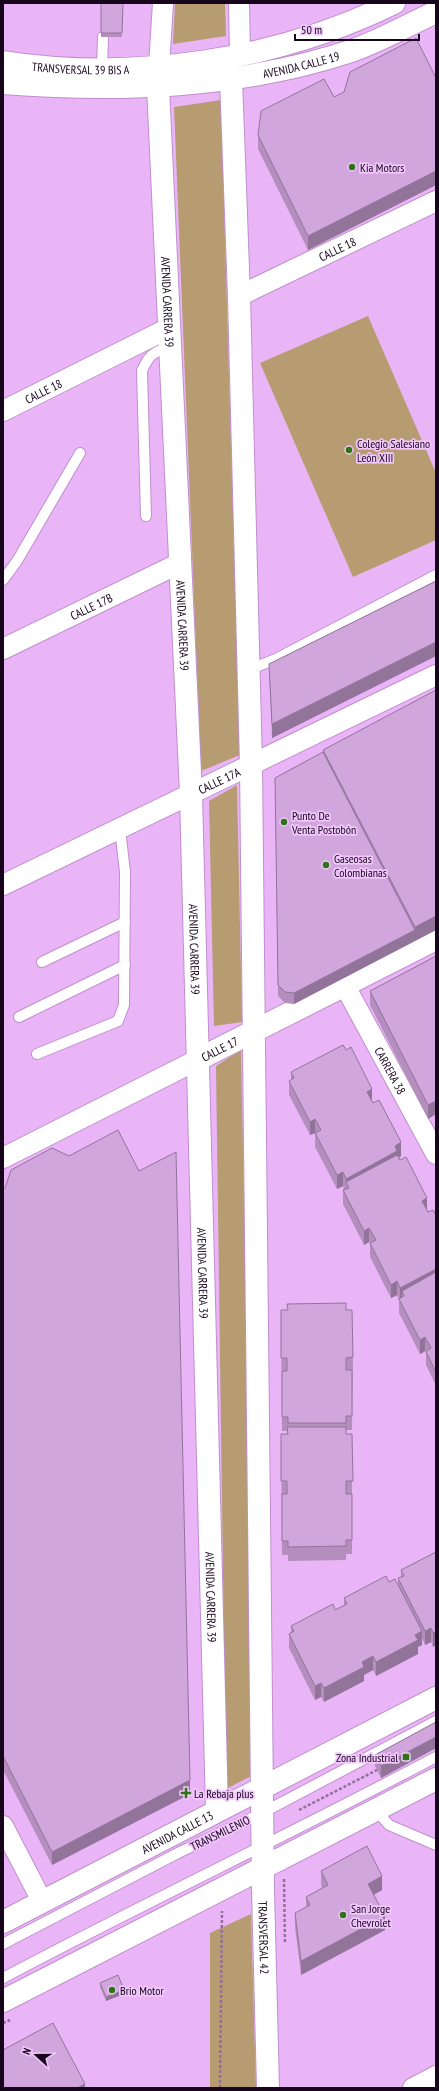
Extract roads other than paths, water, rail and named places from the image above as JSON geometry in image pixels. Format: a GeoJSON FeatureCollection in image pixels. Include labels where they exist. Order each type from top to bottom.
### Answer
{"type":"FeatureCollection","features":[{"type":"Feature","properties":{"kind":"street"},"geometry":{"type":"LineString","coordinates":[[159,76],[164,3]]}},
{"type":"Feature","properties":{"kind":"street"},"geometry":{"type":"LineString","coordinates":[[239,3],[240,54]]}},
{"type":"Feature","properties":{"kind":"street","name":"AVENIDA CALLE 19"},"geometry":{"type":"LineString","coordinates":[[159,76],[186,64],[273,47],[335,28],[371,15],[394,3]]}},
{"type":"Feature","properties":{"kind":"street","name":"AVENIDA CALLE 19"},"geometry":{"type":"LineString","coordinates":[[159,76],[231,79],[301,65],[350,51],[386,36],[436,12]]}},
{"type":"Feature","properties":{"kind":"street","name":"TRANSVERSAL 39 BIS A"},"geometry":{"type":"LineString","coordinates":[[3,62],[102,69],[159,76]]}},
{"type":"Feature","properties":{"kind":"street","name":"TRANSVERSAL 39 BIS A"},"geometry":{"type":"LineString","coordinates":[[3,83],[49,86],[159,76]]}},
{"type":"Feature","properties":{"kind":"street","name":"AVENIDA CARRERA 39"},"geometry":{"type":"LineString","coordinates":[[159,76],[169,337],[191,794],[199,1059],[217,1811]]}},
{"type":"Feature","properties":{"kind":"street"},"geometry":{"type":"LineString","coordinates":[[231,79],[239,296],[251,764],[264,1788]]}},
{"type":"Feature","properties":{"kind":"street","name":"CALLE 18"},"geometry":{"type":"LineString","coordinates":[[239,296],[436,201]]}},
{"type":"Feature","properties":{"kind":"street","name":"CALLE 18"},"geometry":{"type":"LineString","coordinates":[[3,411],[169,337]]}},
{"type":"Feature","properties":{"kind":"street","name":"CALLE 17B"},"geometry":{"type":"LineString","coordinates":[[3,650],[180,563]]}},
{"type":"Feature","properties":{"kind":"street","name":"CALLE 17A"},"geometry":{"type":"LineString","coordinates":[[3,885],[436,675]]}},
{"type":"Feature","properties":{"kind":"street","name":"CALLE 17"},"geometry":{"type":"LineString","coordinates":[[3,1158],[436,939]]}},
{"type":"Feature","properties":{"kind":"street","name":"CARRERA 38"},"geometry":{"type":"LineString","coordinates":[[345,986],[431,1132],[436,1154]]}},
{"type":"Feature","properties":{"kind":"street","name":"AVENIDA CALLE 13"},"geometry":{"type":"LineString","coordinates":[[3,1922],[436,1698]]}},
{"type":"Feature","properties":{"kind":"street"},"geometry":{"type":"LineString","coordinates":[[3,2001],[436,1779]]}},
{"type":"Feature","properties":{"kind":"street","name":"TRANSVERSAL 42"},"geometry":{"type":"LineString","coordinates":[[264,1788],[263,1868],[268,2088]]}},
{"type":"Feature","properties":{"kind":"street"},"geometry":{"type":"LineString","coordinates":[[3,1826],[42,1901]]}},
{"type":"Feature","properties":{"kind":"street"},"geometry":{"type":"LineString","coordinates":[[412,2088],[436,2076]]}},
{"type":"Feature","properties":{"kind":"lane"},"geometry":{"type":"LineString","coordinates":[[102,37],[102,69]]}},
{"type":"Feature","properties":{"kind":"lane"},"geometry":{"type":"LineString","coordinates":[[146,516],[142,371],[147,358],[169,337]]}},
{"type":"Feature","properties":{"kind":"lane"},"geometry":{"type":"LineString","coordinates":[[3,580],[17,561],[80,453]]}},
{"type":"Feature","properties":{"kind":"lane"},"geometry":{"type":"LineString","coordinates":[[248,670],[276,659],[436,575]]}},
{"type":"Feature","properties":{"kind":"lane"},"geometry":{"type":"LineString","coordinates":[[37,1054],[118,1021],[124,1005],[125,872],[120,828]]}},
{"type":"Feature","properties":{"kind":"lane"},"geometry":{"type":"LineString","coordinates":[[42,962],[125,922]]}},
{"type":"Feature","properties":{"kind":"lane"},"geometry":{"type":"LineString","coordinates":[[19,1017],[125,965]]}},
{"type":"Feature","properties":{"kind":"lane","name":"TRANSMILENIO"},"geometry":{"type":"LineString","coordinates":[[3,1944],[178,1853],[264,1812],[436,1721]]}},
{"type":"Feature","properties":{"kind":"lane"},"geometry":{"type":"LineString","coordinates":[[3,1978],[178,1887],[264,1846],[436,1757]]}},
{"type":"Feature","properties":{"kind":"lane"},"geometry":{"type":"LineString","coordinates":[[376,1810],[389,1825],[436,1845]]}},
{"type":"Feature","properties":{"kind":"place","name":"Kia Motors"},"geometry":{"type":"Point","coordinates":[352,167]}},
{"type":"Feature","properties":{"kind":"place","name":"Colegio Salesiano León XIII"},"geometry":{"type":"Point","coordinates":[349,450]}},
{"type":"Feature","properties":{"kind":"place","name":"Punto De Venta Postobón"},"geometry":{"type":"Point","coordinates":[284,822]}},
{"type":"Feature","properties":{"kind":"place","name":"Gaseosas Colombianas"},"geometry":{"type":"Point","coordinates":[326,865]}},
{"type":"Feature","properties":{"kind":"place","name":"Zona Industrial"},"geometry":{"type":"Point","coordinates":[406,1757]}},
{"type":"Feature","properties":{"kind":"place","name":"La Rebaja plus"},"geometry":{"type":"Point","coordinates":[186,1793]}},
{"type":"Feature","properties":{"kind":"place","name":"San Jorge Chevrolet"},"geometry":{"type":"Point","coordinates":[343,1915]}},
{"type":"Feature","properties":{"kind":"place","name":"Brio Motor"},"geometry":{"type":"Point","coordinates":[112,1990]}}]}
